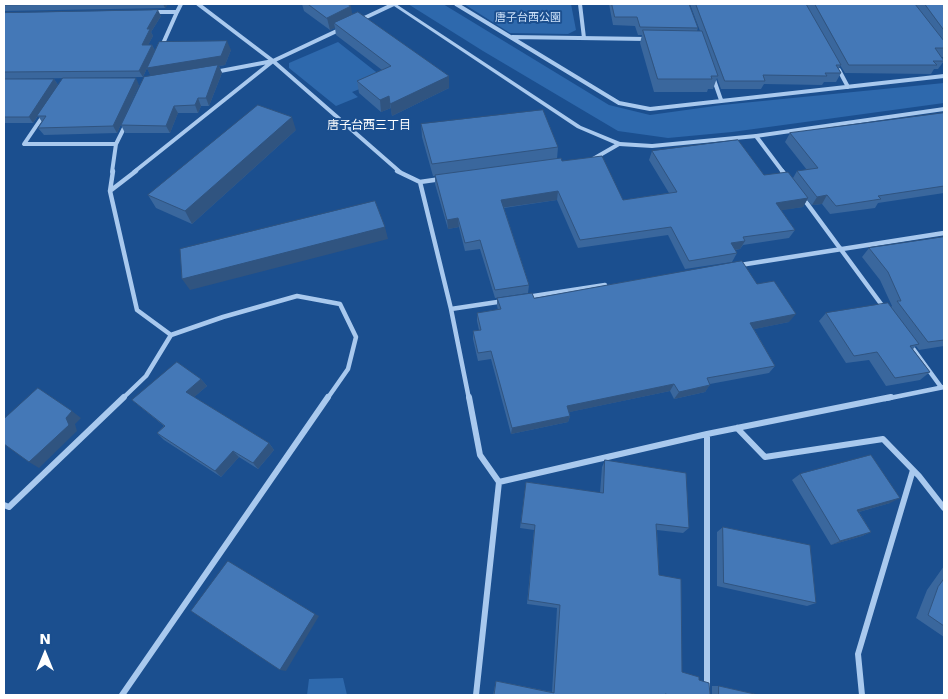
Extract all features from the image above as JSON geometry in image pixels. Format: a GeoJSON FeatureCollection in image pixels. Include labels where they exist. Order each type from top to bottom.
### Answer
{"type":"FeatureCollection","features":[{"type":"Feature","properties":{"kind":"street"},"geometry":{"type":"LineString","coordinates":[[158,55],[181,4]]}},
{"type":"Feature","properties":{"kind":"street"},"geometry":{"type":"LineString","coordinates":[[198,4],[273,61],[396,170],[420,182],[449,178]]}},
{"type":"Feature","properties":{"kind":"street"},"geometry":{"type":"LineString","coordinates":[[359,21],[393,4],[579,127],[619,144],[652,146],[756,136],[944,109]]}},
{"type":"Feature","properties":{"kind":"street"},"geometry":{"type":"LineString","coordinates":[[456,4],[619,103],[650,109],[944,76]]}},
{"type":"Feature","properties":{"kind":"street"},"geometry":{"type":"LineString","coordinates":[[580,4],[584,38]]}},
{"type":"Feature","properties":{"kind":"street"},"geometry":{"type":"LineString","coordinates":[[148,12],[177,12]]}},
{"type":"Feature","properties":{"kind":"street"},"geometry":{"type":"LineString","coordinates":[[110,191],[273,61],[342,29]]}},
{"type":"Feature","properties":{"kind":"street"},"geometry":{"type":"LineString","coordinates":[[511,38],[651,39]]}},
{"type":"Feature","properties":{"kind":"street"},"geometry":{"type":"LineString","coordinates":[[206,73],[273,61]]}},
{"type":"Feature","properties":{"kind":"street"},"geometry":{"type":"LineString","coordinates":[[834,62],[848,87]]}},
{"type":"Feature","properties":{"kind":"street"},"geometry":{"type":"LineString","coordinates":[[712,74],[721,100]]}},
{"type":"Feature","properties":{"kind":"street"},"geometry":{"type":"LineString","coordinates":[[45,113],[24,144],[116,144]]}},
{"type":"Feature","properties":{"kind":"street"},"geometry":{"type":"LineString","coordinates":[[128,120],[116,144],[110,191],[137,310],[171,335]]}},
{"type":"Feature","properties":{"kind":"street"},"geometry":{"type":"LineString","coordinates":[[756,136],[790,181]]}},
{"type":"Feature","properties":{"kind":"street"},"geometry":{"type":"LineString","coordinates":[[584,160],[593,159],[619,144]]}},
{"type":"Feature","properties":{"kind":"street"},"geometry":{"type":"LineString","coordinates":[[420,182],[451,308],[480,455],[499,482],[476,695]]}},
{"type":"Feature","properties":{"kind":"street"},"geometry":{"type":"LineString","coordinates":[[802,197],[889,314]]}},
{"type":"Feature","properties":{"kind":"street"},"geometry":{"type":"LineString","coordinates":[[734,266],[944,233]]}},
{"type":"Feature","properties":{"kind":"street"},"geometry":{"type":"LineString","coordinates":[[519,298],[607,285]]}},
{"type":"Feature","properties":{"kind":"street"},"geometry":{"type":"LineString","coordinates":[[4,504],[9,507],[146,376],[171,335],[223,317],[297,296],[340,304],[356,337],[348,369],[122,695]]}},
{"type":"Feature","properties":{"kind":"street"},"geometry":{"type":"LineString","coordinates":[[451,308],[510,300]]}},
{"type":"Feature","properties":{"kind":"street"},"geometry":{"type":"LineString","coordinates":[[499,482],[707,434],[943,387],[906,339]]}},
{"type":"Feature","properties":{"kind":"street"},"geometry":{"type":"LineString","coordinates":[[738,428],[765,457],[883,439],[913,470],[944,508]]}},
{"type":"Feature","properties":{"kind":"street"},"geometry":{"type":"LineString","coordinates":[[707,434],[707,695]]}},
{"type":"Feature","properties":{"kind":"street"},"geometry":{"type":"LineString","coordinates":[[862,695],[858,654],[913,470]]}},
{"type":"Feature","properties":{"kind":"green space"},"geometry":{"type":"Polygon","coordinates":[[[408,4],[443,4],[609,105],[650,115],[722,105],[944,83],[944,103],[732,132],[668,138],[618,131],[408,4]]]}},
{"type":"Feature","properties":{"kind":"green space","name":"唐子台西公園"},"geometry":{"type":"Polygon","coordinates":[[[464,4],[571,4],[576,30],[568,34],[510,33],[464,4]]]}},
{"type":"Feature","properties":{"kind":"green space"},"geometry":{"type":"Polygon","coordinates":[[[338,42],[385,79],[352,92],[358,97],[336,106],[289,68],[289,63],[338,42]]]}},
{"type":"Feature","properties":{"kind":"green space"},"geometry":{"type":"Polygon","coordinates":[[[343,678],[347,695],[307,695],[309,679],[343,678]]]}},
{"type":"Feature","properties":{"kind":"building"},"geometry":{"type":"Polygon","coordinates":[[[4,4],[79,4],[4,5],[4,4]]]}},
{"type":"Feature","properties":{"kind":"building"},"geometry":{"type":"Polygon","coordinates":[[[308,4],[347,4],[351,6],[327,18],[308,4]]]}},
{"type":"Feature","properties":{"kind":"building"},"geometry":{"type":"Polygon","coordinates":[[[612,4],[689,4],[698,28],[640,27],[637,17],[615,17],[612,4]]]}},
{"type":"Feature","properties":{"kind":"building"},"geometry":{"type":"Polygon","coordinates":[[[696,4],[806,4],[841,65],[836,65],[841,73],[825,73],[827,76],[763,75],[765,81],[725,81],[696,4]]]}},
{"type":"Feature","properties":{"kind":"building"},"geometry":{"type":"Polygon","coordinates":[[[815,4],[915,4],[944,41],[944,48],[935,48],[944,61],[933,61],[937,65],[849,65],[815,4]]]}},
{"type":"Feature","properties":{"kind":"building"},"geometry":{"type":"Polygon","coordinates":[[[925,4],[944,4],[944,30],[925,4]]]}},
{"type":"Feature","properties":{"kind":"building"},"geometry":{"type":"Polygon","coordinates":[[[158,10],[147,29],[150,29],[142,45],[152,45],[139,71],[4,72],[4,13],[158,10]]]}},
{"type":"Feature","properties":{"kind":"building"},"geometry":{"type":"Polygon","coordinates":[[[358,12],[449,76],[390,104],[389,96],[380,100],[357,81],[391,66],[334,23],[358,12]]]}},
{"type":"Feature","properties":{"kind":"building"},"geometry":{"type":"Polygon","coordinates":[[[643,30],[702,31],[718,76],[711,76],[712,79],[658,79],[643,30]]]}},
{"type":"Feature","properties":{"kind":"building"},"geometry":{"type":"Polygon","coordinates":[[[227,41],[221,56],[147,68],[159,42],[227,41]]]}},
{"type":"Feature","properties":{"kind":"building"},"geometry":{"type":"Polygon","coordinates":[[[218,65],[206,98],[198,98],[195,105],[174,106],[166,126],[121,125],[144,77],[218,65]]]}},
{"type":"Feature","properties":{"kind":"building"},"geometry":{"type":"Polygon","coordinates":[[[63,78],[136,78],[113,126],[38,128],[46,116],[37,116],[63,78]]]}},
{"type":"Feature","properties":{"kind":"building"},"geometry":{"type":"Polygon","coordinates":[[[4,79],[54,79],[29,117],[4,117],[4,79]]]}},
{"type":"Feature","properties":{"kind":"building"},"geometry":{"type":"Polygon","coordinates":[[[258,105],[292,117],[185,211],[148,195],[258,105]]]}},
{"type":"Feature","properties":{"kind":"building"},"geometry":{"type":"Polygon","coordinates":[[[543,110],[558,147],[432,164],[421,124],[543,110]]]}},
{"type":"Feature","properties":{"kind":"building"},"geometry":{"type":"Polygon","coordinates":[[[944,113],[944,186],[878,196],[881,199],[836,206],[827,195],[817,197],[797,171],[818,168],[790,133],[944,113]]]}},
{"type":"Feature","properties":{"kind":"building"},"geometry":{"type":"Polygon","coordinates":[[[738,140],[764,175],[788,172],[808,198],[776,203],[795,230],[743,237],[745,241],[731,243],[737,253],[689,261],[671,227],[580,240],[558,191],[501,200],[529,285],[495,290],[480,240],[465,243],[458,218],[447,220],[435,175],[561,158],[562,161],[602,156],[623,200],[677,192],[652,151],[738,140]]]}},
{"type":"Feature","properties":{"kind":"building"},"geometry":{"type":"Polygon","coordinates":[[[375,201],[385,227],[182,279],[180,249],[375,201]]]}},
{"type":"Feature","properties":{"kind":"building"},"geometry":{"type":"Polygon","coordinates":[[[944,237],[944,340],[928,342],[897,301],[901,301],[888,272],[869,248],[944,237]]]}},
{"type":"Feature","properties":{"kind":"building"},"geometry":{"type":"Polygon","coordinates":[[[742,261],[757,284],[774,281],[796,314],[750,323],[775,366],[707,378],[710,385],[679,392],[674,384],[567,406],[570,416],[512,428],[491,351],[478,353],[473,331],[481,330],[477,313],[501,309],[497,298],[532,293],[534,298],[742,261]]]}},
{"type":"Feature","properties":{"kind":"building"},"geometry":{"type":"Polygon","coordinates":[[[888,303],[919,344],[910,346],[930,372],[895,378],[877,352],[854,356],[826,313],[888,303]]]}},
{"type":"Feature","properties":{"kind":"building"},"geometry":{"type":"Polygon","coordinates":[[[177,362],[201,379],[186,392],[269,443],[253,463],[233,451],[215,471],[157,433],[165,426],[132,400],[177,362]]]}},
{"type":"Feature","properties":{"kind":"building"},"geometry":{"type":"Polygon","coordinates":[[[38,388],[72,411],[66,418],[69,425],[29,462],[4,444],[4,419],[38,388]]]}},
{"type":"Feature","properties":{"kind":"building"},"geometry":{"type":"Polygon","coordinates":[[[871,455],[900,498],[857,510],[871,532],[840,541],[800,474],[871,455]]]}},
{"type":"Feature","properties":{"kind":"building"},"geometry":{"type":"Polygon","coordinates":[[[605,460],[686,473],[689,528],[656,524],[659,575],[681,579],[682,672],[699,677],[699,680],[709,683],[710,695],[494,695],[496,681],[554,693],[560,605],[528,600],[535,525],[521,523],[526,482],[603,493],[605,460]]]}},
{"type":"Feature","properties":{"kind":"building"},"geometry":{"type":"Polygon","coordinates":[[[723,527],[810,545],[816,603],[724,583],[723,527]]]}},
{"type":"Feature","properties":{"kind":"building"},"geometry":{"type":"Polygon","coordinates":[[[228,561],[315,614],[280,670],[191,611],[228,561]]]}},
{"type":"Feature","properties":{"kind":"building"},"geometry":{"type":"Polygon","coordinates":[[[944,579],[944,626],[928,615],[938,587],[944,579]]]}},
{"type":"Feature","properties":{"kind":"building"},"geometry":{"type":"Polygon","coordinates":[[[719,686],[759,695],[719,695],[719,686]]]}},
{"type":"Feature","properties":{"kind":"district","name":"唐子台西三丁目"},"geometry":{"type":"Point","coordinates":[369,126]}}]}
